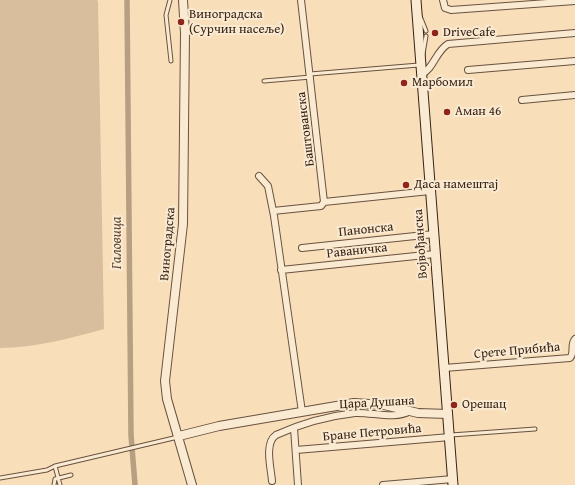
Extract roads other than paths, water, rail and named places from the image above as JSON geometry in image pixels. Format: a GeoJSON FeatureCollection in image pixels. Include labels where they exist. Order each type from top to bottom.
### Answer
{"type":"FeatureCollection","features":[{"type":"Feature","properties":{"kind":"main road","name":"Војвођанска"},"geometry":{"type":"LineString","coordinates":[[416,0],[453,482]]}},
{"type":"Feature","properties":{"kind":"street","name":"Виноградска"},"geometry":{"type":"LineString","coordinates":[[183,0],[185,33],[183,219],[165,376],[166,392],[192,485]]}},
{"type":"Feature","properties":{"kind":"street","name":"Баштованска"},"geometry":{"type":"LineString","coordinates":[[301,0],[324,202]]}},
{"type":"Feature","properties":{"kind":"street"},"geometry":{"type":"LineString","coordinates":[[443,0],[445,8],[451,10],[575,1]]}},
{"type":"Feature","properties":{"kind":"street"},"geometry":{"type":"LineString","coordinates":[[421,66],[428,70],[442,48],[448,44],[575,33]]}},
{"type":"Feature","properties":{"kind":"street"},"geometry":{"type":"LineString","coordinates":[[468,70],[575,61]]}},
{"type":"Feature","properties":{"kind":"street"},"geometry":{"type":"LineString","coordinates":[[522,100],[575,95]]}},
{"type":"Feature","properties":{"kind":"street"},"geometry":{"type":"LineString","coordinates":[[259,176],[268,186],[273,211],[301,408]]}},
{"type":"Feature","properties":{"kind":"street"},"geometry":{"type":"LineString","coordinates":[[273,211],[323,205],[324,202],[430,191]]}},
{"type":"Feature","properties":{"kind":"street","name":"Панонска"},"geometry":{"type":"LineString","coordinates":[[302,248],[434,234]]}},
{"type":"Feature","properties":{"kind":"street","name":"Раваничка"},"geometry":{"type":"LineString","coordinates":[[281,270],[435,254]]}},
{"type":"Feature","properties":{"kind":"street","name":"Срете Прибића"},"geometry":{"type":"LineString","coordinates":[[444,368],[570,358],[575,339]]}},
{"type":"Feature","properties":{"kind":"street"},"geometry":{"type":"LineString","coordinates":[[179,436],[301,408],[359,403],[384,405],[410,411]]}},
{"type":"Feature","properties":{"kind":"street","name":"Цара Душана"},"geometry":{"type":"LineString","coordinates":[[294,428],[316,421],[350,414],[399,415],[410,411],[448,414]]}},
{"type":"Feature","properties":{"kind":"street"},"geometry":{"type":"LineString","coordinates":[[272,481],[270,441],[276,435],[294,428],[298,485]]}},
{"type":"Feature","properties":{"kind":"street","name":"Бране Петровића"},"geometry":{"type":"LineString","coordinates":[[296,450],[450,436]]}},
{"type":"Feature","properties":{"kind":"street"},"geometry":{"type":"LineString","coordinates":[[383,485],[453,482]]}},
{"type":"Feature","properties":{"kind":"lane"},"geometry":{"type":"LineString","coordinates":[[170,0],[166,15],[172,62]]}},
{"type":"Feature","properties":{"kind":"lane"},"geometry":{"type":"LineString","coordinates":[[416,12],[424,21],[426,31]]}},
{"type":"Feature","properties":{"kind":"lane"},"geometry":{"type":"LineString","coordinates":[[264,82],[310,76],[421,66],[426,49],[426,36]]}},
{"type":"Feature","properties":{"kind":"lane"},"geometry":{"type":"LineString","coordinates":[[450,436],[535,429]]}},
{"type":"Feature","properties":{"kind":"lane"},"geometry":{"type":"LineString","coordinates":[[0,478],[47,470],[55,466],[179,436]]}},
{"type":"Feature","properties":{"kind":"lane"},"geometry":{"type":"LineString","coordinates":[[55,466],[60,485]]}},
{"type":"Feature","properties":{"kind":"lane"},"geometry":{"type":"LineString","coordinates":[[54,485],[55,480],[59,477],[71,475]]}},
{"type":"Feature","properties":{"kind":"waterway","name":"Галовица"},"geometry":{"type":"LineString","coordinates":[[127,0],[131,435],[135,485]]}},
{"type":"Feature","properties":{"kind":"place","name":"Виноградска (Сурчин насеље)"},"geometry":{"type":"Point","coordinates":[181,22]}},
{"type":"Feature","properties":{"kind":"place","name":"DriveCafe"},"geometry":{"type":"Point","coordinates":[435,33]}},
{"type":"Feature","properties":{"kind":"place","name":"Марбомил"},"geometry":{"type":"Point","coordinates":[404,83]}},
{"type":"Feature","properties":{"kind":"place","name":"Аман 46"},"geometry":{"type":"Point","coordinates":[447,112]}},
{"type":"Feature","properties":{"kind":"place","name":"Даса намештај"},"geometry":{"type":"Point","coordinates":[406,185]}},
{"type":"Feature","properties":{"kind":"place","name":"Орешац"},"geometry":{"type":"Point","coordinates":[454,405]}}]}
